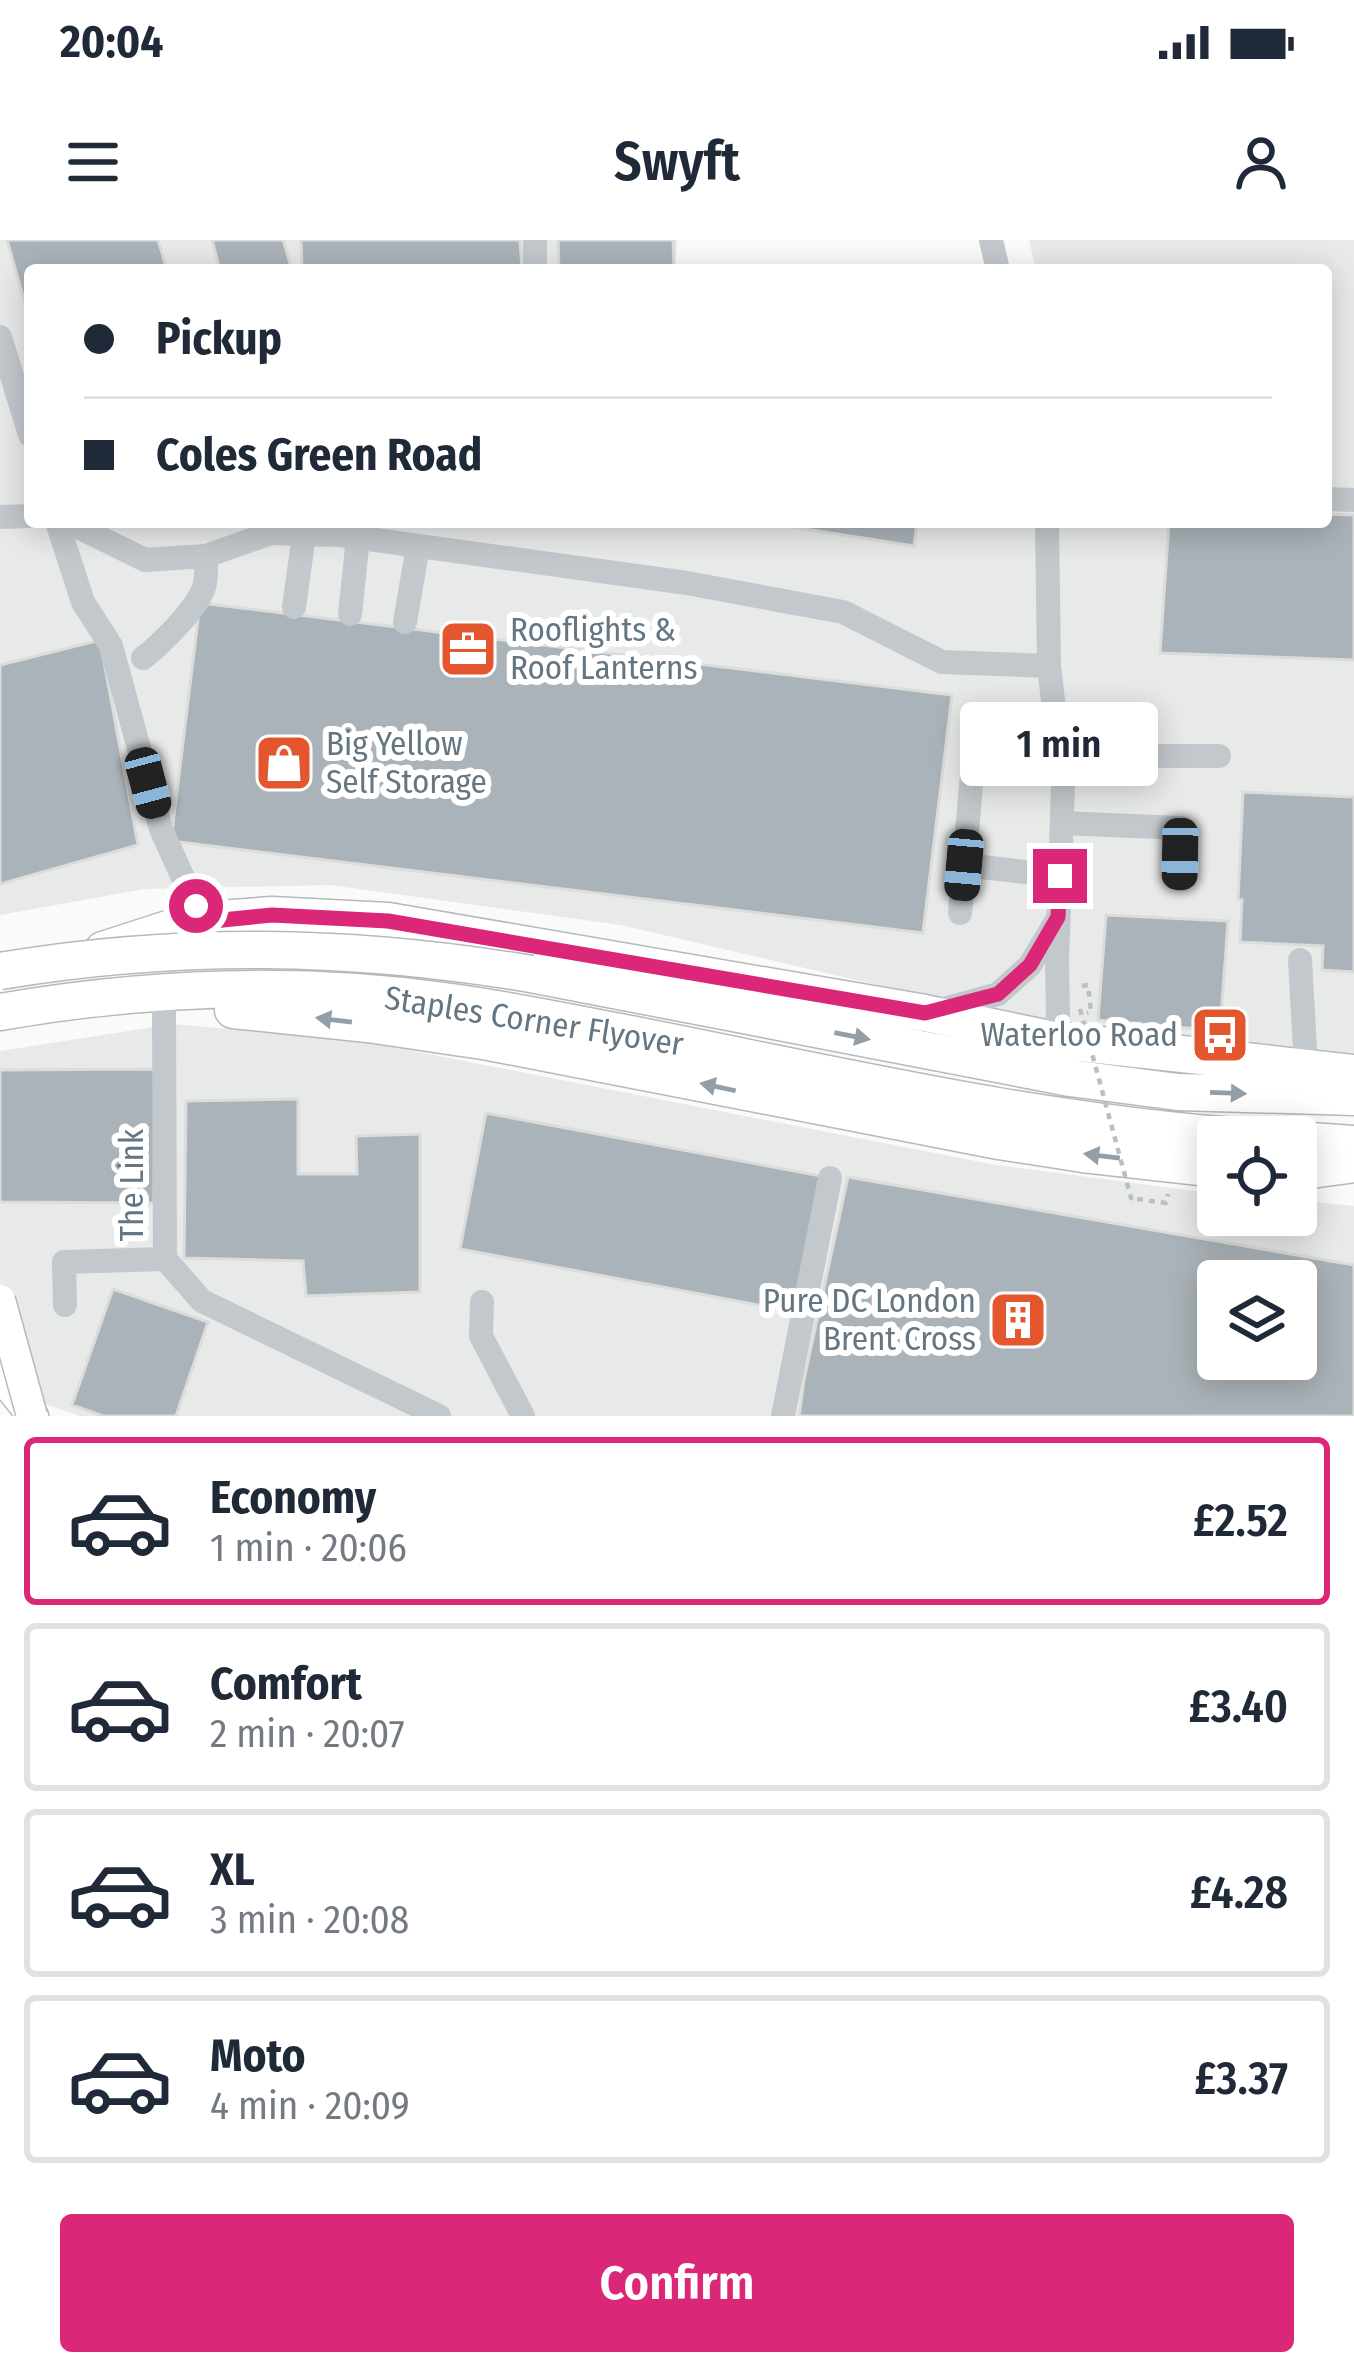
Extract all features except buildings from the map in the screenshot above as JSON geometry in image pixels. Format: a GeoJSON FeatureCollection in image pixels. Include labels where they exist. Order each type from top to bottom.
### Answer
{"type":"FeatureCollection","features":[{"type":"Feature","properties":{"kind":"highway"},"geometry":{"type":"LineString","coordinates":[[0,970],[67,960],[203,922],[272,915],[388,921],[925,1013],[1054,1040],[1354,1073]]}},
{"type":"Feature","properties":{"kind":"highway","name":"Staples Corner Flyover"},"geometry":{"type":"LineString","coordinates":[[0,970],[105,955],[243,948],[385,954],[531,974],[1070,1078],[1178,1092],[1354,1097]]}},
{"type":"Feature","properties":{"kind":"highway","name":"Staples Corner Flyover"},"geometry":{"type":"LineString","coordinates":[[0,1014],[108,996],[243,988],[382,994],[525,1014],[1063,1116],[1197,1134]]}},
{"type":"Feature","properties":{"kind":"highway"},"geometry":{"type":"LineString","coordinates":[[0,1014],[164,1006],[306,1017],[489,1042],[999,1141],[1197,1167]]}},
{"type":"Feature","properties":{"kind":"highway"},"geometry":{"type":"LineString","coordinates":[[1317,1141],[1354,1144]]}},
{"type":"Feature","properties":{"kind":"highway"},"geometry":{"type":"LineString","coordinates":[[1317,1169],[1354,1164]]}},
{"type":"Feature","properties":{"kind":"main road"},"geometry":{"type":"LineString","coordinates":[[0,1300],[32,1416]]}},
{"type":"Feature","properties":{"kind":"main road"},"geometry":{"type":"LineString","coordinates":[[0,1375],[32,1416]]}},
{"type":"Feature","properties":{"kind":"street"},"geometry":{"type":"LineString","coordinates":[[0,337],[24,415]]}},
{"type":"Feature","properties":{"kind":"street"},"geometry":{"type":"LineString","coordinates":[[59,528],[83,602],[111,646],[160,829],[203,922]]}},
{"type":"Feature","properties":{"kind":"street"},"geometry":{"type":"LineString","coordinates":[[80,528],[145,560],[206,556],[271,533],[358,538],[687,583],[843,613],[943,662],[1049,666]]}},
{"type":"Feature","properties":{"kind":"street"},"geometry":{"type":"LineString","coordinates":[[1047,528],[1049,666],[1064,786],[1054,1040]]}},
{"type":"Feature","properties":{"kind":"street"},"geometry":{"type":"LineString","coordinates":[[294,607],[304,535]]}},
{"type":"Feature","properties":{"kind":"street"},"geometry":{"type":"LineString","coordinates":[[350,614],[358,538]]}},
{"type":"Feature","properties":{"kind":"street"},"geometry":{"type":"LineString","coordinates":[[405,622],[418,546]]}},
{"type":"Feature","properties":{"kind":"street"},"geometry":{"type":"LineString","coordinates":[[143,658],[202,592],[206,556]]}},
{"type":"Feature","properties":{"kind":"street"},"geometry":{"type":"LineString","coordinates":[[960,913],[976,727]]}},
{"type":"Feature","properties":{"kind":"street"},"geometry":{"type":"LineString","coordinates":[[1060,756],[1219,756]]}},
{"type":"Feature","properties":{"kind":"street"},"geometry":{"type":"LineString","coordinates":[[1062,823],[1181,828],[1180,879]]}},
{"type":"Feature","properties":{"kind":"street"},"geometry":{"type":"LineString","coordinates":[[964,865],[1060,876]]}},
{"type":"Feature","properties":{"kind":"street"},"geometry":{"type":"LineString","coordinates":[[925,1013],[998,994],[1030,965],[1058,917]]}},
{"type":"Feature","properties":{"kind":"street"},"geometry":{"type":"LineString","coordinates":[[1300,960],[1306,1067]]}},
{"type":"Feature","properties":{"kind":"street","name":"The Link"},"geometry":{"type":"LineString","coordinates":[[164,1006],[165,1259],[202,1301],[439,1416]]}},
{"type":"Feature","properties":{"kind":"street"},"geometry":{"type":"LineString","coordinates":[[783,1416],[830,1178]]}},
{"type":"Feature","properties":{"kind":"street"},"geometry":{"type":"LineString","coordinates":[[65,1304],[64,1262],[165,1259]]}},
{"type":"Feature","properties":{"kind":"street"},"geometry":{"type":"LineString","coordinates":[[482,1302],[481,1336],[523,1416]]}},
{"type":"Feature","properties":{"kind":"path"},"geometry":{"type":"LineString","coordinates":[[1080,1009],[1131,1198],[1166,1203],[1168,1192],[1155,1190]]}},
{"type":"Feature","properties":{"kind":"shaded area"},"geometry":{"type":"Polygon","coordinates":[[[0,240],[677,240],[675,264],[24,264],[24,528],[1332,528],[1332,264],[1035,264],[1029,240],[1354,240],[1354,1054],[1097,1031],[621,925],[330,885],[144,889],[0,915],[0,240]]]}},
{"type":"Feature","properties":{"kind":"shaded area"},"geometry":{"type":"Polygon","coordinates":[[[173,1024],[367,1042],[996,1165],[1197,1191],[1197,1236],[1317,1236],[1317,1202],[1354,1206],[1354,1416],[80,1416],[28,1398],[0,1281],[0,1051],[173,1024]]]}},
{"type":"Feature","properties":{"kind":"place","name":"Rooflights & Roof Lanterns"},"geometry":{"type":"Point","coordinates":[468,649]}},
{"type":"Feature","properties":{"kind":"place","name":"Big Yellow Self Storage"},"geometry":{"type":"Point","coordinates":[284,763]}},
{"type":"Feature","properties":{"kind":"place","name":"Waterloo Road"},"geometry":{"type":"Point","coordinates":[1220,1035]}},
{"type":"Feature","properties":{"kind":"place","name":"Pure DC London Brent Cross"},"geometry":{"type":"Point","coordinates":[1018,1320]}},
{"type":"Feature","properties":{"kind":"route"},"geometry":{"type":"LineString","coordinates":[[196,906],[203,922],[272,915],[388,921],[925,1013],[998,994],[1030,965],[1058,917],[1060,876]]}}]}
